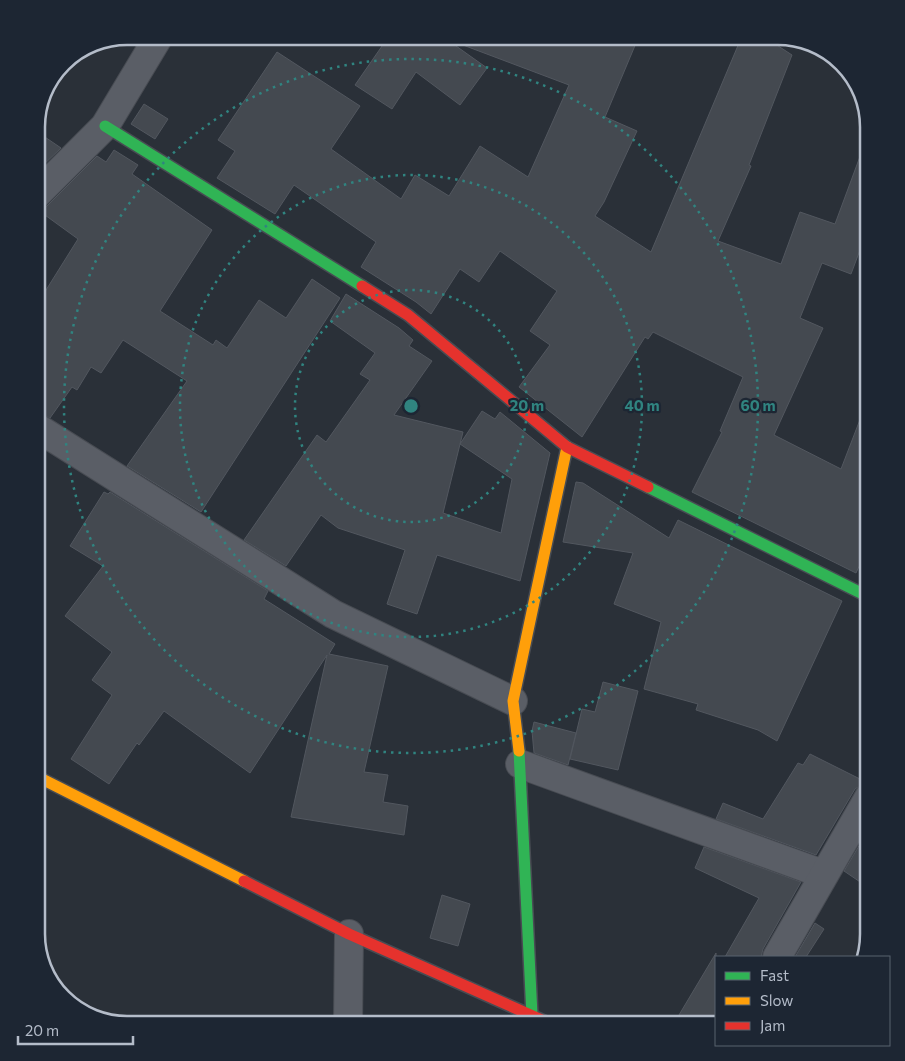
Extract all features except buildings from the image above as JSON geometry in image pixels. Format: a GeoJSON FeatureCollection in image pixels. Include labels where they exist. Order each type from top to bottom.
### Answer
{"type":"FeatureCollection","features":[{"type":"Feature","properties":{"kind":"street"},"geometry":{"type":"LineString","coordinates":[[45,186],[105,126],[154,45]]}},
{"type":"Feature","properties":{"kind":"street"},"geometry":{"type":"LineString","coordinates":[[105,126],[408,315],[567,446],[860,592]]}},
{"type":"Feature","properties":{"kind":"street"},"geometry":{"type":"LineString","coordinates":[[45,433],[333,614],[513,701]]}},
{"type":"Feature","properties":{"kind":"street"},"geometry":{"type":"LineString","coordinates":[[45,781],[349,934],[532,1015],[520,764],[513,701],[567,446]]}},
{"type":"Feature","properties":{"kind":"street"},"geometry":{"type":"LineString","coordinates":[[520,764],[823,874]]}},
{"type":"Feature","properties":{"kind":"street"},"geometry":{"type":"LineString","coordinates":[[778,956],[823,874],[860,813]]}},
{"type":"Feature","properties":{"kind":"street"},"geometry":{"type":"LineString","coordinates":[[348,1016],[349,934]]}},
{"type":"Feature","properties":{"kind":"traffic: fast"},"geometry":{"type":"LineString","coordinates":[[105,126],[362,286]]}},
{"type":"Feature","properties":{"kind":"traffic: fast"},"geometry":{"type":"LineString","coordinates":[[648,487],[860,593]]}},
{"type":"Feature","properties":{"kind":"traffic: fast"},"geometry":{"type":"LineString","coordinates":[[519,751],[532,1015]]}},
{"type":"Feature","properties":{"kind":"traffic: slow"},"geometry":{"type":"LineString","coordinates":[[519,751],[513,701],[567,447]]}},
{"type":"Feature","properties":{"kind":"traffic: slow"},"geometry":{"type":"LineString","coordinates":[[45,781],[244,881]]}},
{"type":"Feature","properties":{"kind":"traffic: jam"},"geometry":{"type":"LineString","coordinates":[[362,286],[408,315],[567,447],[648,487]]}},
{"type":"Feature","properties":{"kind":"traffic: jam"},"geometry":{"type":"LineString","coordinates":[[244,881],[349,934],[533,1016]]}}]}
